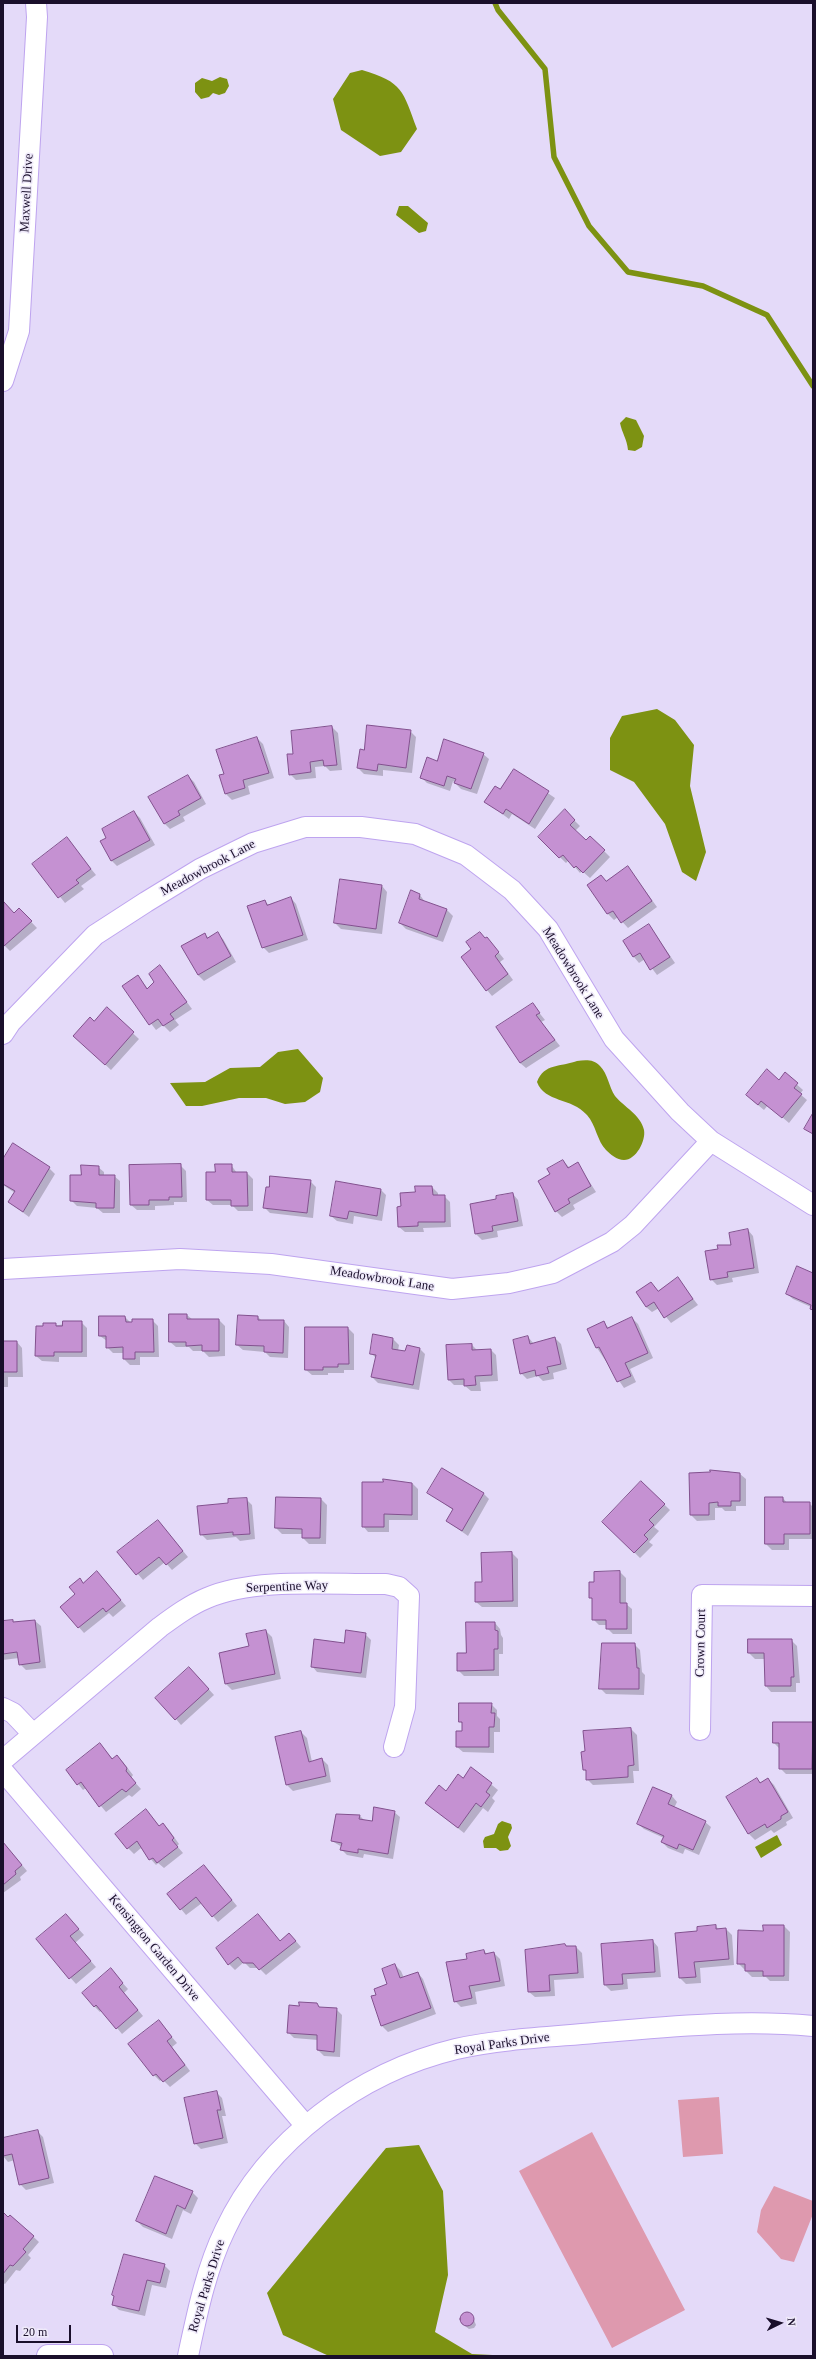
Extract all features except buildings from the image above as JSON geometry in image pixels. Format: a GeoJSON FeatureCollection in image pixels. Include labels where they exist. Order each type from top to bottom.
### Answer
{"type":"FeatureCollection","features":[{"type":"Feature","properties":{"kind":"street","name":"Maxwell Drive"},"geometry":{"type":"LineString","coordinates":[[3,381],[19,331],[37,17],[36,3]]}},
{"type":"Feature","properties":{"kind":"street","name":"Meadowbrook Lane"},"geometry":{"type":"LineString","coordinates":[[3,1034],[10,1022],[96,936],[146,902],[200,869],[253,843],[305,827],[361,827],[415,834],[466,855],[512,890],[548,929],[614,1038],[680,1112],[711,1141],[813,1205]]}},
{"type":"Feature","properties":{"kind":"street","name":"Meadowbrook Lane"},"geometry":{"type":"LineString","coordinates":[[3,1269],[180,1258],[285,1265],[452,1289],[509,1283],[553,1272],[612,1242],[633,1225],[711,1141]]}},
{"type":"Feature","properties":{"kind":"street","name":"Serpentine Way"},"geometry":{"type":"LineString","coordinates":[[3,1760],[160,1627],[182,1611],[207,1598],[233,1589],[260,1585],[386,1584],[399,1587],[409,1596],[405,1707],[394,1746]]}},
{"type":"Feature","properties":{"kind":"street","name":"Crown Court"},"geometry":{"type":"LineString","coordinates":[[700,1730],[702,1595],[813,1596]]}},
{"type":"Feature","properties":{"kind":"street"},"geometry":{"type":"LineString","coordinates":[[3,1708],[13,1713],[33,1734]]}},
{"type":"Feature","properties":{"kind":"street","name":"Kensington Garden Drive"},"geometry":{"type":"LineString","coordinates":[[3,1770],[306,2126]]}},
{"type":"Feature","properties":{"kind":"street","name":"Royal Parks Drive"},"geometry":{"type":"LineString","coordinates":[[188,2356],[214,2255],[225,2230],[253,2182],[280,2150],[306,2126],[350,2095],[392,2071],[431,2056],[457,2049],[499,2042],[650,2028],[746,2023],[813,2026]]}},
{"type":"Feature","properties":{"kind":"street"},"geometry":{"type":"LineString","coordinates":[[48,2356],[102,2356]]}},
{"type":"Feature","properties":{"kind":"shaded area"},"geometry":{"type":"Polygon","coordinates":[[[362,70],[376,74],[394,84],[400,90],[408,105],[417,129],[401,152],[380,156],[341,130],[333,99],[350,73],[362,70]]]}},
{"type":"Feature","properties":{"kind":"shaded area"},"geometry":{"type":"Polygon","coordinates":[[[220,77],[227,79],[229,86],[225,93],[219,95],[213,93],[209,97],[201,99],[195,92],[195,83],[202,78],[212,81],[220,77]]]}},
{"type":"Feature","properties":{"kind":"shaded area"},"geometry":{"type":"Polygon","coordinates":[[[399,206],[408,206],[428,223],[426,231],[419,233],[396,215],[399,206]]]}},
{"type":"Feature","properties":{"kind":"shaded area"},"geometry":{"type":"Polygon","coordinates":[[[626,417],[636,420],[644,436],[642,447],[635,451],[628,450],[621,427],[620,423],[626,417]]]}},
{"type":"Feature","properties":{"kind":"shaded area"},"geometry":{"type":"Polygon","coordinates":[[[657,709],[675,720],[694,745],[690,786],[706,852],[696,881],[682,872],[665,824],[634,782],[610,770],[610,738],[622,716],[657,709]]]}},
{"type":"Feature","properties":{"kind":"shaded area"},"geometry":{"type":"Polygon","coordinates":[[[298,1049],[323,1078],[320,1092],[305,1102],[285,1104],[266,1098],[239,1098],[202,1106],[186,1106],[170,1083],[205,1082],[230,1068],[260,1067],[278,1052],[298,1049]]]}},
{"type":"Feature","properties":{"kind":"shaded area"},"geometry":{"type":"Polygon","coordinates":[[[586,1060],[598,1064],[603,1069],[615,1096],[636,1116],[642,1125],[644,1134],[642,1144],[632,1157],[624,1160],[619,1159],[606,1150],[600,1142],[590,1119],[581,1109],[552,1097],[541,1089],[537,1082],[540,1076],[549,1069],[586,1060]]]}},
{"type":"Feature","properties":{"kind":"shaded area"},"geometry":{"type":"Polygon","coordinates":[[[502,1821],[511,1824],[512,1828],[508,1837],[511,1846],[508,1850],[500,1851],[496,1848],[484,1848],[483,1841],[485,1837],[494,1834],[498,1824],[502,1821]]]}},
{"type":"Feature","properties":{"kind":"shaded area"},"geometry":{"type":"Polygon","coordinates":[[[777,1835],[782,1845],[761,1858],[755,1847],[777,1835]]]}},
{"type":"Feature","properties":{"kind":"shaded area"},"geometry":{"type":"Polygon","coordinates":[[[719,2097],[723,2154],[683,2157],[678,2100],[719,2097]]]}},
{"type":"Feature","properties":{"kind":"shaded area"},"geometry":{"type":"Polygon","coordinates":[[[592,2132],[685,2310],[612,2348],[519,2171],[592,2132]]]}},
{"type":"Feature","properties":{"kind":"shaded area"},"geometry":{"type":"Polygon","coordinates":[[[419,2145],[443,2191],[448,2275],[435,2332],[472,2354],[513,2356],[329,2356],[283,2335],[267,2293],[386,2148],[419,2145]]]}},
{"type":"Feature","properties":{"kind":"shaded area"},"geometry":{"type":"Polygon","coordinates":[[[774,2186],[813,2201],[813,2214],[794,2262],[781,2259],[757,2232],[761,2210],[774,2186]]]}},
{"type":"Feature","properties":{"kind":"waterway"},"geometry":{"type":"LineString","coordinates":[[495,3],[498,10],[545,69],[554,157],[589,226],[628,272],[703,286],[767,315],[813,386]]}}]}
